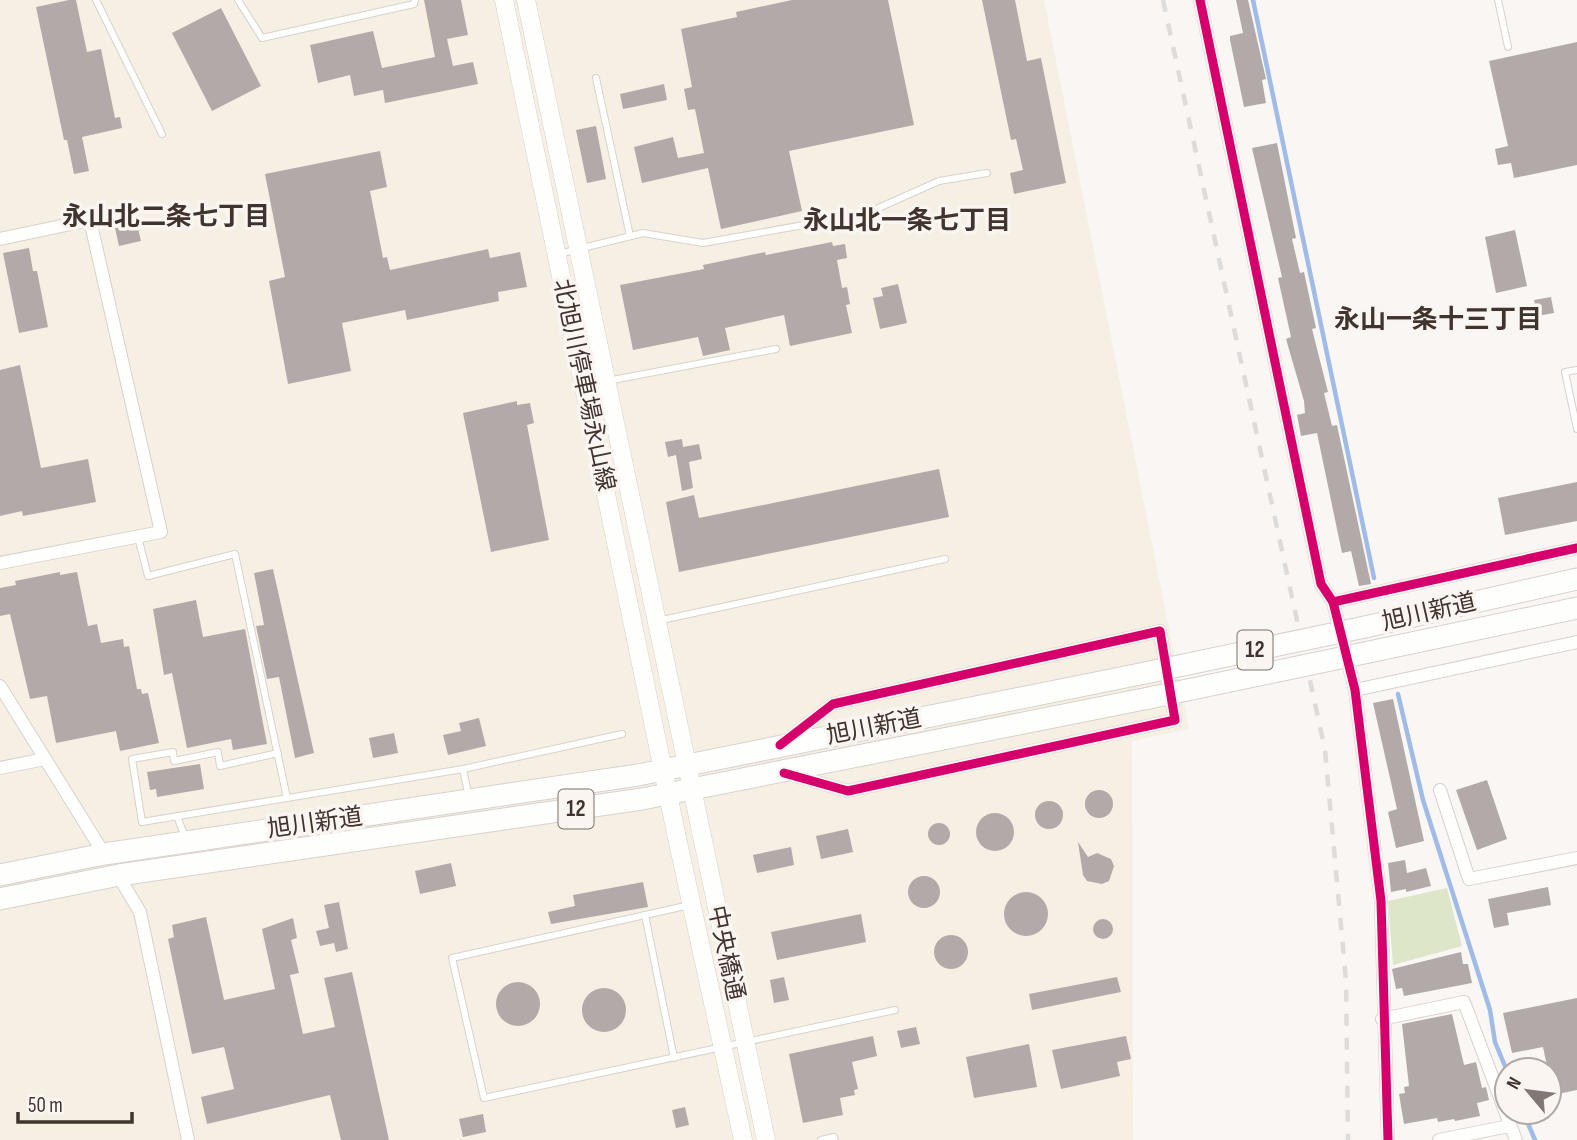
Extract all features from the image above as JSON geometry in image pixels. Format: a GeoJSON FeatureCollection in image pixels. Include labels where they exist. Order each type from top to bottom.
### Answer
{"type":"FeatureCollection","features":[{"type":"Feature","properties":{"kind":"highway","name":"旭川新道"},"geometry":{"type":"LineString","coordinates":[[0,874],[104,854],[664,770],[1365,627],[1577,579]]}},
{"type":"Feature","properties":{"kind":"highway","name":"旭川新道"},"geometry":{"type":"LineString","coordinates":[[0,899],[119,876],[669,794],[784,773],[1577,608]]}},
{"type":"Feature","properties":{"kind":"main road","name":"北旭川停車場永山線"},"geometry":{"type":"LineString","coordinates":[[504,0],[664,770]]}},
{"type":"Feature","properties":{"kind":"main road","name":"北旭川停車場永山線"},"geometry":{"type":"LineString","coordinates":[[526,0],[686,765]]}},
{"type":"Feature","properties":{"kind":"main road","name":"中央橋通"},"geometry":{"type":"LineString","coordinates":[[686,765],[766,1140]]}},
{"type":"Feature","properties":{"kind":"main road","name":"中央橋通"},"geometry":{"type":"LineString","coordinates":[[664,770],[743,1140]]}},
{"type":"Feature","properties":{"kind":"street"},"geometry":{"type":"LineString","coordinates":[[1200,0],[1321,584],[1333,602],[1355,690],[1381,901],[1382,1019],[1388,1140]]}},
{"type":"Feature","properties":{"kind":"street"},"geometry":{"type":"LineString","coordinates":[[0,239],[90,220],[161,532],[0,563]]}},
{"type":"Feature","properties":{"kind":"street"},"geometry":{"type":"LineString","coordinates":[[1333,602],[1577,548]]}},
{"type":"Feature","properties":{"kind":"street"},"geometry":{"type":"LineString","coordinates":[[779,745],[833,704],[1160,632],[1175,720],[848,791],[784,773]]}},
{"type":"Feature","properties":{"kind":"street"},"geometry":{"type":"LineString","coordinates":[[1355,690],[1577,642]]}},
{"type":"Feature","properties":{"kind":"street"},"geometry":{"type":"LineString","coordinates":[[0,686],[140,912],[188,1140]]}},
{"type":"Feature","properties":{"kind":"street"},"geometry":{"type":"LineString","coordinates":[[0,768],[45,759]]}},
{"type":"Feature","properties":{"kind":"street"},"geometry":{"type":"LineString","coordinates":[[1440,790],[1469,879],[1577,858]]}},
{"type":"Feature","properties":{"kind":"street"},"geometry":{"type":"LineString","coordinates":[[1382,1019],[1464,1002],[1493,1082]]}},
{"type":"Feature","properties":{"kind":"street"},"geometry":{"type":"LineString","coordinates":[[1439,1140],[1509,1126],[1516,1140]]}},
{"type":"Feature","properties":{"kind":"lane"},"geometry":{"type":"LineString","coordinates":[[96,0],[162,134]]}},
{"type":"Feature","properties":{"kind":"lane"},"geometry":{"type":"LineString","coordinates":[[238,0],[262,38],[414,4],[415,0]]}},
{"type":"Feature","properties":{"kind":"lane"},"geometry":{"type":"LineString","coordinates":[[1497,0],[1508,47]]}},
{"type":"Feature","properties":{"kind":"lane"},"geometry":{"type":"LineString","coordinates":[[596,78],[630,236]]}},
{"type":"Feature","properties":{"kind":"lane"},"geometry":{"type":"LineString","coordinates":[[557,254],[643,233],[703,243],[865,214],[939,181],[987,173]]}},
{"type":"Feature","properties":{"kind":"lane"},"geometry":{"type":"LineString","coordinates":[[606,382],[776,349]]}},
{"type":"Feature","properties":{"kind":"lane"},"geometry":{"type":"LineString","coordinates":[[1577,370],[1565,372],[1577,429]]}},
{"type":"Feature","properties":{"kind":"lane"},"geometry":{"type":"LineString","coordinates":[[610,509],[631,504]]}},
{"type":"Feature","properties":{"kind":"lane"},"geometry":{"type":"LineString","coordinates":[[137,536],[148,576],[235,554],[287,798]]}},
{"type":"Feature","properties":{"kind":"lane"},"geometry":{"type":"LineString","coordinates":[[655,621],[945,559]]}},
{"type":"Feature","properties":{"kind":"lane"},"geometry":{"type":"LineString","coordinates":[[278,753],[220,766],[218,752],[174,761],[173,752],[132,759],[142,822],[463,769],[622,734]]}},
{"type":"Feature","properties":{"kind":"lane"},"geometry":{"type":"LineString","coordinates":[[463,769],[469,800]]}},
{"type":"Feature","properties":{"kind":"lane"},"geometry":{"type":"LineString","coordinates":[[177,816],[187,842]]}},
{"type":"Feature","properties":{"kind":"lane"},"geometry":{"type":"LineString","coordinates":[[692,905],[452,958],[484,1098],[895,1010]]}},
{"type":"Feature","properties":{"kind":"lane"},"geometry":{"type":"LineString","coordinates":[[645,915],[674,1058]]}},
{"type":"Feature","properties":{"kind":"lane"},"geometry":{"type":"LineString","coordinates":[[821,1140],[834,1137],[835,1140]]}},
{"type":"Feature","properties":{"kind":"shaded area"},"geometry":{"type":"Polygon","coordinates":[[[0,0],[1044,0],[1189,729],[1132,741],[1133,1140],[0,1140],[0,0]]]}},
{"type":"Feature","properties":{"kind":"green space"},"geometry":{"type":"Polygon","coordinates":[[[1447,888],[1462,946],[1393,965],[1388,901],[1447,888]]]}},
{"type":"Feature","properties":{"kind":"building"},"geometry":{"type":"Polygon","coordinates":[[[76,0],[87,52],[101,49],[115,118],[120,117],[122,128],[82,137],[89,171],[74,174],[67,140],[64,140],[36,7],[76,0]]]}},
{"type":"Feature","properties":{"kind":"building"},"geometry":{"type":"Polygon","coordinates":[[[424,0],[461,0],[468,35],[447,39],[453,66],[473,62],[478,84],[385,103],[383,90],[354,96],[350,75],[318,83],[310,45],[373,31],[382,68],[435,57],[424,0]]]}},
{"type":"Feature","properties":{"kind":"building"},"geometry":{"type":"Polygon","coordinates":[[[792,0],[888,0],[914,125],[789,151],[802,211],[721,229],[708,168],[642,183],[634,147],[673,137],[678,158],[704,153],[695,109],[688,110],[684,89],[692,87],[681,29],[737,17],[736,12],[792,0]]]}},
{"type":"Feature","properties":{"kind":"building"},"geometry":{"type":"Polygon","coordinates":[[[982,0],[1015,0],[1027,61],[1041,58],[1066,183],[1014,194],[1010,173],[1023,170],[1016,139],[1011,140],[982,0]]]}},
{"type":"Feature","properties":{"kind":"building"},"geometry":{"type":"Polygon","coordinates":[[[1236,0],[1248,0],[1266,79],[1262,80],[1266,103],[1244,107],[1230,40],[1230,36],[1243,33],[1236,0]]]}},
{"type":"Feature","properties":{"kind":"building"},"geometry":{"type":"Polygon","coordinates":[[[221,8],[261,86],[212,111],[172,33],[221,8]]]}},
{"type":"Feature","properties":{"kind":"building"},"geometry":{"type":"Polygon","coordinates":[[[1577,42],[1577,165],[1514,178],[1511,163],[1498,165],[1495,149],[1508,146],[1489,61],[1577,42]]]}},
{"type":"Feature","properties":{"kind":"building"},"geometry":{"type":"Polygon","coordinates":[[[664,84],[667,100],[623,109],[620,94],[664,84]]]}},
{"type":"Feature","properties":{"kind":"building"},"geometry":{"type":"Polygon","coordinates":[[[596,126],[606,179],[587,183],[576,130],[596,126]]]}},
{"type":"Feature","properties":{"kind":"building"},"geometry":{"type":"Polygon","coordinates":[[[1277,143],[1296,238],[1292,239],[1300,273],[1304,272],[1316,328],[1312,329],[1328,392],[1324,393],[1332,426],[1337,425],[1371,584],[1359,586],[1351,551],[1342,553],[1317,433],[1301,436],[1297,415],[1305,413],[1304,401],[1286,339],[1291,337],[1278,278],[1282,277],[1252,148],[1277,143]]]}},
{"type":"Feature","properties":{"kind":"building"},"geometry":{"type":"Polygon","coordinates":[[[380,151],[387,187],[370,191],[383,258],[387,257],[390,270],[488,249],[490,258],[520,252],[527,287],[498,292],[499,301],[407,320],[405,310],[342,323],[351,371],[288,384],[269,281],[285,277],[265,174],[380,151]]]}},
{"type":"Feature","properties":{"kind":"building"},"geometry":{"type":"Polygon","coordinates":[[[137,224],[141,241],[119,246],[115,228],[137,224]]]}},
{"type":"Feature","properties":{"kind":"building"},"geometry":{"type":"Polygon","coordinates":[[[1515,230],[1527,286],[1496,293],[1485,237],[1515,230]]]}},
{"type":"Feature","properties":{"kind":"building"},"geometry":{"type":"Polygon","coordinates":[[[832,242],[833,246],[845,244],[847,258],[837,260],[842,288],[847,287],[850,304],[846,305],[852,333],[790,346],[784,315],[725,328],[730,350],[703,356],[698,337],[633,350],[620,285],[704,269],[703,265],[765,252],[766,255],[832,242]]]}},
{"type":"Feature","properties":{"kind":"building"},"geometry":{"type":"Polygon","coordinates":[[[29,248],[33,271],[37,271],[48,327],[19,333],[3,253],[29,248]]]}},
{"type":"Feature","properties":{"kind":"building"},"geometry":{"type":"Polygon","coordinates":[[[898,284],[907,323],[880,329],[873,298],[883,296],[881,288],[898,284]]]}},
{"type":"Feature","properties":{"kind":"building"},"geometry":{"type":"Polygon","coordinates":[[[1551,297],[1554,313],[1537,316],[1534,300],[1551,297]]]}},
{"type":"Feature","properties":{"kind":"building"},"geometry":{"type":"Polygon","coordinates":[[[20,365],[41,468],[88,459],[96,502],[23,516],[22,511],[0,516],[0,370],[20,365]]]}},
{"type":"Feature","properties":{"kind":"building"},"geometry":{"type":"Polygon","coordinates":[[[517,401],[517,405],[530,403],[534,423],[527,425],[549,540],[491,552],[463,413],[517,401]]]}},
{"type":"Feature","properties":{"kind":"building"},"geometry":{"type":"Polygon","coordinates":[[[682,439],[683,447],[699,444],[702,459],[689,462],[693,488],[682,491],[676,455],[668,457],[665,442],[682,439]]]}},
{"type":"Feature","properties":{"kind":"building"},"geometry":{"type":"Polygon","coordinates":[[[939,469],[949,517],[679,572],[666,502],[694,495],[699,518],[939,469]]]}},
{"type":"Feature","properties":{"kind":"building"},"geometry":{"type":"Polygon","coordinates":[[[1577,482],[1577,521],[1505,535],[1498,498],[1577,482]]]}},
{"type":"Feature","properties":{"kind":"building"},"geometry":{"type":"Polygon","coordinates":[[[273,569],[314,753],[295,758],[279,677],[267,679],[256,626],[264,625],[254,573],[273,569]]]}},
{"type":"Feature","properties":{"kind":"building"},"geometry":{"type":"Polygon","coordinates":[[[60,572],[60,575],[77,572],[88,626],[97,624],[101,643],[123,639],[124,647],[129,646],[137,689],[141,689],[142,694],[148,693],[159,743],[120,751],[116,731],[56,743],[47,696],[30,699],[10,614],[0,616],[0,588],[16,585],[15,581],[60,572]]]}},
{"type":"Feature","properties":{"kind":"building"},"geometry":{"type":"Polygon","coordinates":[[[196,600],[203,637],[245,629],[267,744],[233,750],[231,739],[187,748],[172,673],[164,675],[153,609],[196,600]]]}},
{"type":"Feature","properties":{"kind":"building"},"geometry":{"type":"Polygon","coordinates":[[[1393,699],[1424,841],[1396,848],[1388,812],[1397,809],[1373,703],[1393,699]]]}},
{"type":"Feature","properties":{"kind":"building"},"geometry":{"type":"Polygon","coordinates":[[[479,718],[486,746],[448,755],[443,735],[461,731],[459,723],[479,718]]]}},
{"type":"Feature","properties":{"kind":"building"},"geometry":{"type":"Polygon","coordinates":[[[394,733],[398,753],[373,758],[369,738],[394,733]]]}},
{"type":"Feature","properties":{"kind":"building"},"geometry":{"type":"Polygon","coordinates":[[[200,764],[204,789],[157,797],[156,789],[150,790],[147,772],[200,764]]]}},
{"type":"Feature","properties":{"kind":"building"},"geometry":{"type":"Polygon","coordinates":[[[1487,780],[1507,839],[1477,850],[1456,790],[1487,780]]]}},
{"type":"Feature","properties":{"kind":"building"},"geometry":{"type":"Polygon","coordinates":[[[1099,790],[1109,794],[1113,804],[1109,814],[1099,818],[1089,814],[1085,804],[1089,794],[1099,790]]]}},
{"type":"Feature","properties":{"kind":"building"},"geometry":{"type":"Polygon","coordinates":[[[1049,801],[1059,805],[1063,815],[1059,825],[1049,829],[1039,825],[1035,815],[1039,805],[1049,801]]]}},
{"type":"Feature","properties":{"kind":"building"},"geometry":{"type":"Polygon","coordinates":[[[995,813],[1008,819],[1014,832],[1008,845],[995,851],[982,845],[976,832],[982,819],[995,813]]]}},
{"type":"Feature","properties":{"kind":"building"},"geometry":{"type":"Polygon","coordinates":[[[939,823],[947,826],[950,834],[947,842],[939,845],[931,842],[928,834],[931,826],[939,823]]]}},
{"type":"Feature","properties":{"kind":"building"},"geometry":{"type":"Polygon","coordinates":[[[848,829],[853,852],[821,859],[816,836],[848,829]]]}},
{"type":"Feature","properties":{"kind":"building"},"geometry":{"type":"Polygon","coordinates":[[[1078,842],[1088,857],[1097,853],[1111,859],[1114,866],[1109,881],[1102,884],[1087,881],[1083,875],[1078,842]]]}},
{"type":"Feature","properties":{"kind":"building"},"geometry":{"type":"Polygon","coordinates":[[[791,847],[794,865],[757,873],[753,855],[791,847]]]}},
{"type":"Feature","properties":{"kind":"building"},"geometry":{"type":"Polygon","coordinates":[[[1405,860],[1407,873],[1426,868],[1431,886],[1406,892],[1406,889],[1391,892],[1388,863],[1405,860]]]}},
{"type":"Feature","properties":{"kind":"building"},"geometry":{"type":"Polygon","coordinates":[[[451,863],[456,886],[420,894],[415,871],[451,863]]]}},
{"type":"Feature","properties":{"kind":"building"},"geometry":{"type":"Polygon","coordinates":[[[924,876],[935,881],[940,892],[935,903],[924,908],[913,903],[908,892],[913,881],[924,876]]]}},
{"type":"Feature","properties":{"kind":"building"},"geometry":{"type":"Polygon","coordinates":[[[643,882],[648,907],[551,924],[548,912],[575,906],[573,895],[643,882]]]}},
{"type":"Feature","properties":{"kind":"building"},"geometry":{"type":"Polygon","coordinates":[[[1548,887],[1551,905],[1507,913],[1509,925],[1494,928],[1488,899],[1548,887]]]}},
{"type":"Feature","properties":{"kind":"building"},"geometry":{"type":"Polygon","coordinates":[[[1026,892],[1041,899],[1048,914],[1041,929],[1026,936],[1011,929],[1004,914],[1011,899],[1026,892]]]}},
{"type":"Feature","properties":{"kind":"building"},"geometry":{"type":"Polygon","coordinates":[[[339,902],[348,949],[336,952],[334,943],[320,946],[316,931],[329,928],[324,905],[339,902]]]}},
{"type":"Feature","properties":{"kind":"building"},"geometry":{"type":"Polygon","coordinates":[[[861,914],[866,942],[777,960],[771,932],[861,914]]]}},
{"type":"Feature","properties":{"kind":"building"},"geometry":{"type":"Polygon","coordinates":[[[206,917],[224,1000],[275,989],[262,929],[293,918],[297,938],[291,940],[299,973],[290,975],[303,1034],[335,1027],[324,978],[352,972],[389,1140],[341,1140],[330,1095],[207,1124],[201,1097],[234,1089],[224,1047],[192,1054],[168,939],[174,937],[172,925],[206,917]]]}},
{"type":"Feature","properties":{"kind":"building"},"geometry":{"type":"Polygon","coordinates":[[[1103,919],[1110,922],[1113,929],[1110,936],[1103,939],[1096,936],[1093,929],[1096,922],[1103,919]]]}},
{"type":"Feature","properties":{"kind":"building"},"geometry":{"type":"Polygon","coordinates":[[[951,935],[963,940],[968,952],[963,964],[951,969],[939,964],[934,952],[939,940],[951,935]]]}},
{"type":"Feature","properties":{"kind":"building"},"geometry":{"type":"Polygon","coordinates":[[[1461,952],[1463,964],[1468,964],[1472,983],[1404,996],[1402,988],[1396,989],[1392,969],[1461,952]]]}},
{"type":"Feature","properties":{"kind":"building"},"geometry":{"type":"Polygon","coordinates":[[[784,977],[789,1000],[774,1003],[770,980],[784,977]]]}},
{"type":"Feature","properties":{"kind":"building"},"geometry":{"type":"Polygon","coordinates":[[[1117,977],[1121,992],[1032,1010],[1029,994],[1117,977]]]}},
{"type":"Feature","properties":{"kind":"building"},"geometry":{"type":"Polygon","coordinates":[[[518,982],[533,989],[540,1004],[533,1019],[518,1026],[503,1019],[496,1004],[503,989],[518,982]]]}},
{"type":"Feature","properties":{"kind":"building"},"geometry":{"type":"Polygon","coordinates":[[[604,988],[619,995],[626,1010],[619,1025],[604,1032],[589,1025],[582,1010],[589,995],[604,988]]]}},
{"type":"Feature","properties":{"kind":"building"},"geometry":{"type":"Polygon","coordinates":[[[1577,998],[1577,1090],[1563,1093],[1563,1056],[1545,1056],[1543,1047],[1512,1053],[1503,1013],[1577,998]]]}},
{"type":"Feature","properties":{"kind":"building"},"geometry":{"type":"Polygon","coordinates":[[[1452,1014],[1464,1065],[1476,1062],[1482,1088],[1486,1087],[1489,1100],[1477,1103],[1480,1116],[1438,1122],[1437,1118],[1404,1124],[1399,1094],[1405,1093],[1404,1087],[1409,1086],[1402,1024],[1452,1014]]]}},
{"type":"Feature","properties":{"kind":"building"},"geometry":{"type":"Polygon","coordinates":[[[916,1027],[920,1044],[901,1048],[897,1031],[916,1027]]]}},
{"type":"Feature","properties":{"kind":"building"},"geometry":{"type":"Polygon","coordinates":[[[873,1036],[877,1056],[852,1062],[858,1089],[854,1090],[855,1095],[840,1098],[843,1115],[803,1123],[789,1054],[873,1036]]]}},
{"type":"Feature","properties":{"kind":"building"},"geometry":{"type":"Polygon","coordinates":[[[1126,1036],[1131,1059],[1117,1062],[1120,1076],[1061,1089],[1052,1050],[1126,1036]]]}},
{"type":"Feature","properties":{"kind":"building"},"geometry":{"type":"Polygon","coordinates":[[[1029,1044],[1037,1087],[974,1098],[966,1057],[1029,1044]]]}},
{"type":"Feature","properties":{"kind":"building"},"geometry":{"type":"Polygon","coordinates":[[[685,1107],[689,1125],[676,1128],[672,1110],[685,1107]]]}},
{"type":"Feature","properties":{"kind":"building"},"geometry":{"type":"Polygon","coordinates":[[[483,1114],[486,1132],[463,1137],[459,1119],[483,1114]]]}},
{"type":"Feature","properties":{"kind":"waterway"},"geometry":{"type":"LineString","coordinates":[[1253,0],[1374,578]]}},
{"type":"Feature","properties":{"kind":"waterway"},"geometry":{"type":"LineString","coordinates":[[1398,694],[1423,800],[1490,1010],[1495,1042],[1501,1056]]}},
{"type":"Feature","properties":{"kind":"waterway"},"geometry":{"type":"LineString","coordinates":[[1529,1126],[1535,1140]]}},
{"type":"Feature","properties":{"kind":"railway"},"geometry":{"type":"LineString","coordinates":[[1163,0],[1325,750],[1346,981],[1348,1140]]}},
{"type":"Feature","properties":{"kind":"cycle path"},"geometry":{"type":"LineString","coordinates":[[1200,0],[1321,584],[1333,602]]}},
{"type":"Feature","properties":{"kind":"cycle path"},"geometry":{"type":"LineString","coordinates":[[1388,1140],[1381,901],[1355,690],[1333,602],[1577,548]]}},
{"type":"Feature","properties":{"kind":"cycle path"},"geometry":{"type":"LineString","coordinates":[[780,745],[833,704],[1160,631],[1175,720],[848,791],[784,773]]}},
{"type":"Feature","properties":{"kind":"district","name":"永山北二条七丁目"},"geometry":{"type":"Point","coordinates":[166,217]}},
{"type":"Feature","properties":{"kind":"district","name":"永山北一条七丁目"},"geometry":{"type":"Point","coordinates":[907,221]}},
{"type":"Feature","properties":{"kind":"district","name":"永山一条十三丁目"},"geometry":{"type":"Point","coordinates":[1438,320]}}]}
